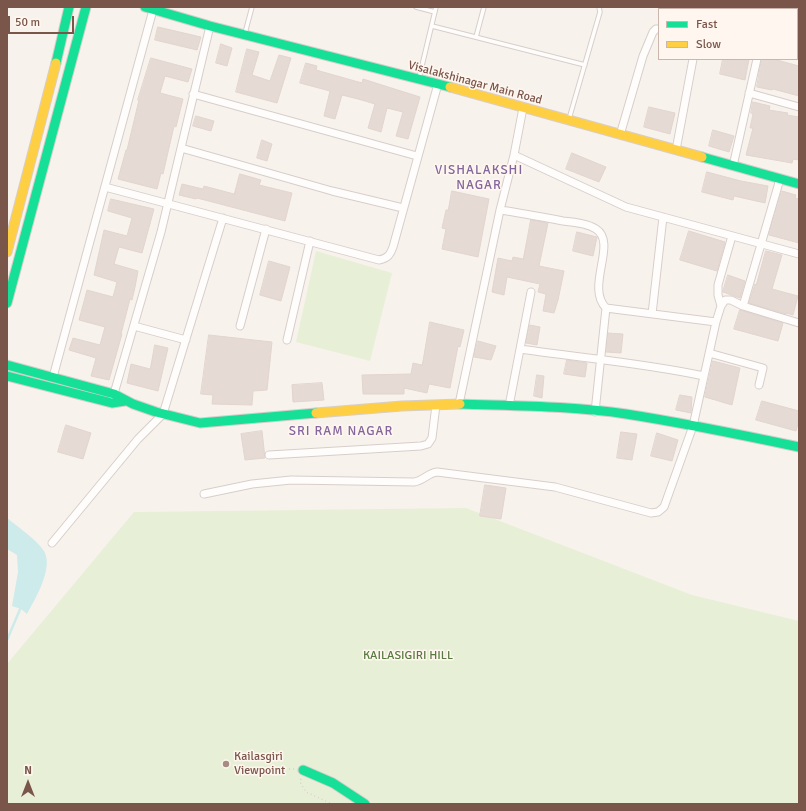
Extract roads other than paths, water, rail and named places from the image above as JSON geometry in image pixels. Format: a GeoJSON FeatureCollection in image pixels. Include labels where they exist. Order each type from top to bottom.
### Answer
{"type":"FeatureCollection","features":[{"type":"Feature","properties":{"kind":"street"},"geometry":{"type":"LineString","coordinates":[[7,252],[69,7]]}},
{"type":"Feature","properties":{"kind":"street"},"geometry":{"type":"LineString","coordinates":[[7,303],[86,7]]}},
{"type":"Feature","properties":{"kind":"street"},"geometry":{"type":"LineString","coordinates":[[53,377],[105,187],[149,8]]}},
{"type":"Feature","properties":{"kind":"street","name":"Visalakshinagar Main Road"},"geometry":{"type":"LineString","coordinates":[[149,8],[210,26],[438,84],[799,184]]}},
{"type":"Feature","properties":{"kind":"street"},"geometry":{"type":"LineString","coordinates":[[112,403],[159,240],[210,26]]}},
{"type":"Feature","properties":{"kind":"street"},"geometry":{"type":"LineString","coordinates":[[620,135],[643,56],[653,32],[658,29]]}},
{"type":"Feature","properties":{"kind":"street"},"geometry":{"type":"LineString","coordinates":[[676,150],[694,60]]}},
{"type":"Feature","properties":{"kind":"street"},"geometry":{"type":"LineString","coordinates":[[733,166],[757,60]]}},
{"type":"Feature","properties":{"kind":"street"},"geometry":{"type":"LineString","coordinates":[[105,187],[380,260],[386,259],[391,254],[438,84]]}},
{"type":"Feature","properties":{"kind":"street"},"geometry":{"type":"LineString","coordinates":[[749,93],[799,107]]}},
{"type":"Feature","properties":{"kind":"street"},"geometry":{"type":"LineString","coordinates":[[193,94],[417,156]]}},
{"type":"Feature","properties":{"kind":"street"},"geometry":{"type":"LineString","coordinates":[[459,404],[523,108]]}},
{"type":"Feature","properties":{"kind":"street"},"geometry":{"type":"LineString","coordinates":[[181,148],[332,191],[403,208]]}},
{"type":"Feature","properties":{"kind":"street"},"geometry":{"type":"LineString","coordinates":[[514,155],[626,207],[799,254]]}},
{"type":"Feature","properties":{"kind":"street"},"geometry":{"type":"LineString","coordinates":[[743,306],[780,179]]}},
{"type":"Feature","properties":{"kind":"street"},"geometry":{"type":"LineString","coordinates":[[500,210],[581,224],[595,228],[602,234],[604,245],[598,291],[601,304],[606,308],[716,322]]}},
{"type":"Feature","properties":{"kind":"street"},"geometry":{"type":"LineString","coordinates":[[652,314],[663,217]]}},
{"type":"Feature","properties":{"kind":"street"},"geometry":{"type":"LineString","coordinates":[[52,543],[138,439],[164,414],[223,218]]}},
{"type":"Feature","properties":{"kind":"street"},"geometry":{"type":"LineString","coordinates":[[240,326],[266,229]]}},
{"type":"Feature","properties":{"kind":"street"},"geometry":{"type":"LineString","coordinates":[[721,306],[718,295],[718,285],[732,236]]}},
{"type":"Feature","properties":{"kind":"street"},"geometry":{"type":"LineString","coordinates":[[287,340],[310,241]]}},
{"type":"Feature","properties":{"kind":"street"},"geometry":{"type":"LineString","coordinates":[[509,406],[531,292]]}},
{"type":"Feature","properties":{"kind":"street"},"geometry":{"type":"LineString","coordinates":[[204,494],[252,484],[291,480],[414,482],[437,472],[555,487],[651,513],[658,512],[664,507],[693,426],[716,322],[721,306],[725,300],[731,300],[743,306],[799,323]]}},
{"type":"Feature","properties":{"kind":"street"},"geometry":{"type":"LineString","coordinates":[[595,412],[606,308]]}},
{"type":"Feature","properties":{"kind":"street"},"geometry":{"type":"LineString","coordinates":[[134,326],[186,340]]}},
{"type":"Feature","properties":{"kind":"street"},"geometry":{"type":"LineString","coordinates":[[520,349],[665,368],[704,376]]}},
{"type":"Feature","properties":{"kind":"street"},"geometry":{"type":"LineString","coordinates":[[709,353],[763,368],[759,385]]}},
{"type":"Feature","properties":{"kind":"street"},"geometry":{"type":"LineString","coordinates":[[7,365],[114,394],[125,401],[182,420],[200,423],[402,406],[459,404],[509,406],[625,414],[693,426],[799,448]]}},
{"type":"Feature","properties":{"kind":"street"},"geometry":{"type":"LineString","coordinates":[[7,376],[112,403],[125,401]]}},
{"type":"Feature","properties":{"kind":"street"},"geometry":{"type":"LineString","coordinates":[[269,455],[421,446],[428,444],[432,438],[436,405]]}},
{"type":"Feature","properties":{"kind":"street"},"geometry":{"type":"LineString","coordinates":[[304,770],[333,783],[365,804]]}},
{"type":"Feature","properties":{"kind":"lane"},"geometry":{"type":"LineString","coordinates":[[244,34],[252,7]]}},
{"type":"Feature","properties":{"kind":"lane"},"geometry":{"type":"LineString","coordinates":[[416,7],[435,12]]}},
{"type":"Feature","properties":{"kind":"lane"},"geometry":{"type":"LineString","coordinates":[[419,79],[436,7]]}},
{"type":"Feature","properties":{"kind":"lane"},"geometry":{"type":"LineString","coordinates":[[476,37],[484,7]]}},
{"type":"Feature","properties":{"kind":"lane"},"geometry":{"type":"LineString","coordinates":[[569,121],[600,12],[599,7]]}},
{"type":"Feature","properties":{"kind":"lane"},"geometry":{"type":"LineString","coordinates":[[432,26],[585,65]]}},
{"type":"Feature","properties":{"kind":"water"},"geometry":{"type":"Polygon","coordinates":[[[7,518],[36,542],[44,551],[46,558],[47,566],[42,583],[27,614],[21,609],[12,606],[18,572],[17,555],[7,549],[7,518]]]}},
{"type":"Feature","properties":{"kind":"waterway"},"geometry":{"type":"LineString","coordinates":[[7,640],[21,607]]}},
{"type":"Feature","properties":{"kind":"place","name":"Kailasgiri Viewpoint"},"geometry":{"type":"Point","coordinates":[226,764]}},
{"type":"Feature","properties":{"kind":"district","name":"VISHALAKSHI NAGAR"},"geometry":{"type":"Point","coordinates":[479,178]}},
{"type":"Feature","properties":{"kind":"district","name":"SRI RAM NAGAR"},"geometry":{"type":"Point","coordinates":[341,432]}},
{"type":"Feature","properties":{"kind":"park label","name":"KAILASIGIRI HILL"},"geometry":{"type":"Point","coordinates":[408,656]}}]}
